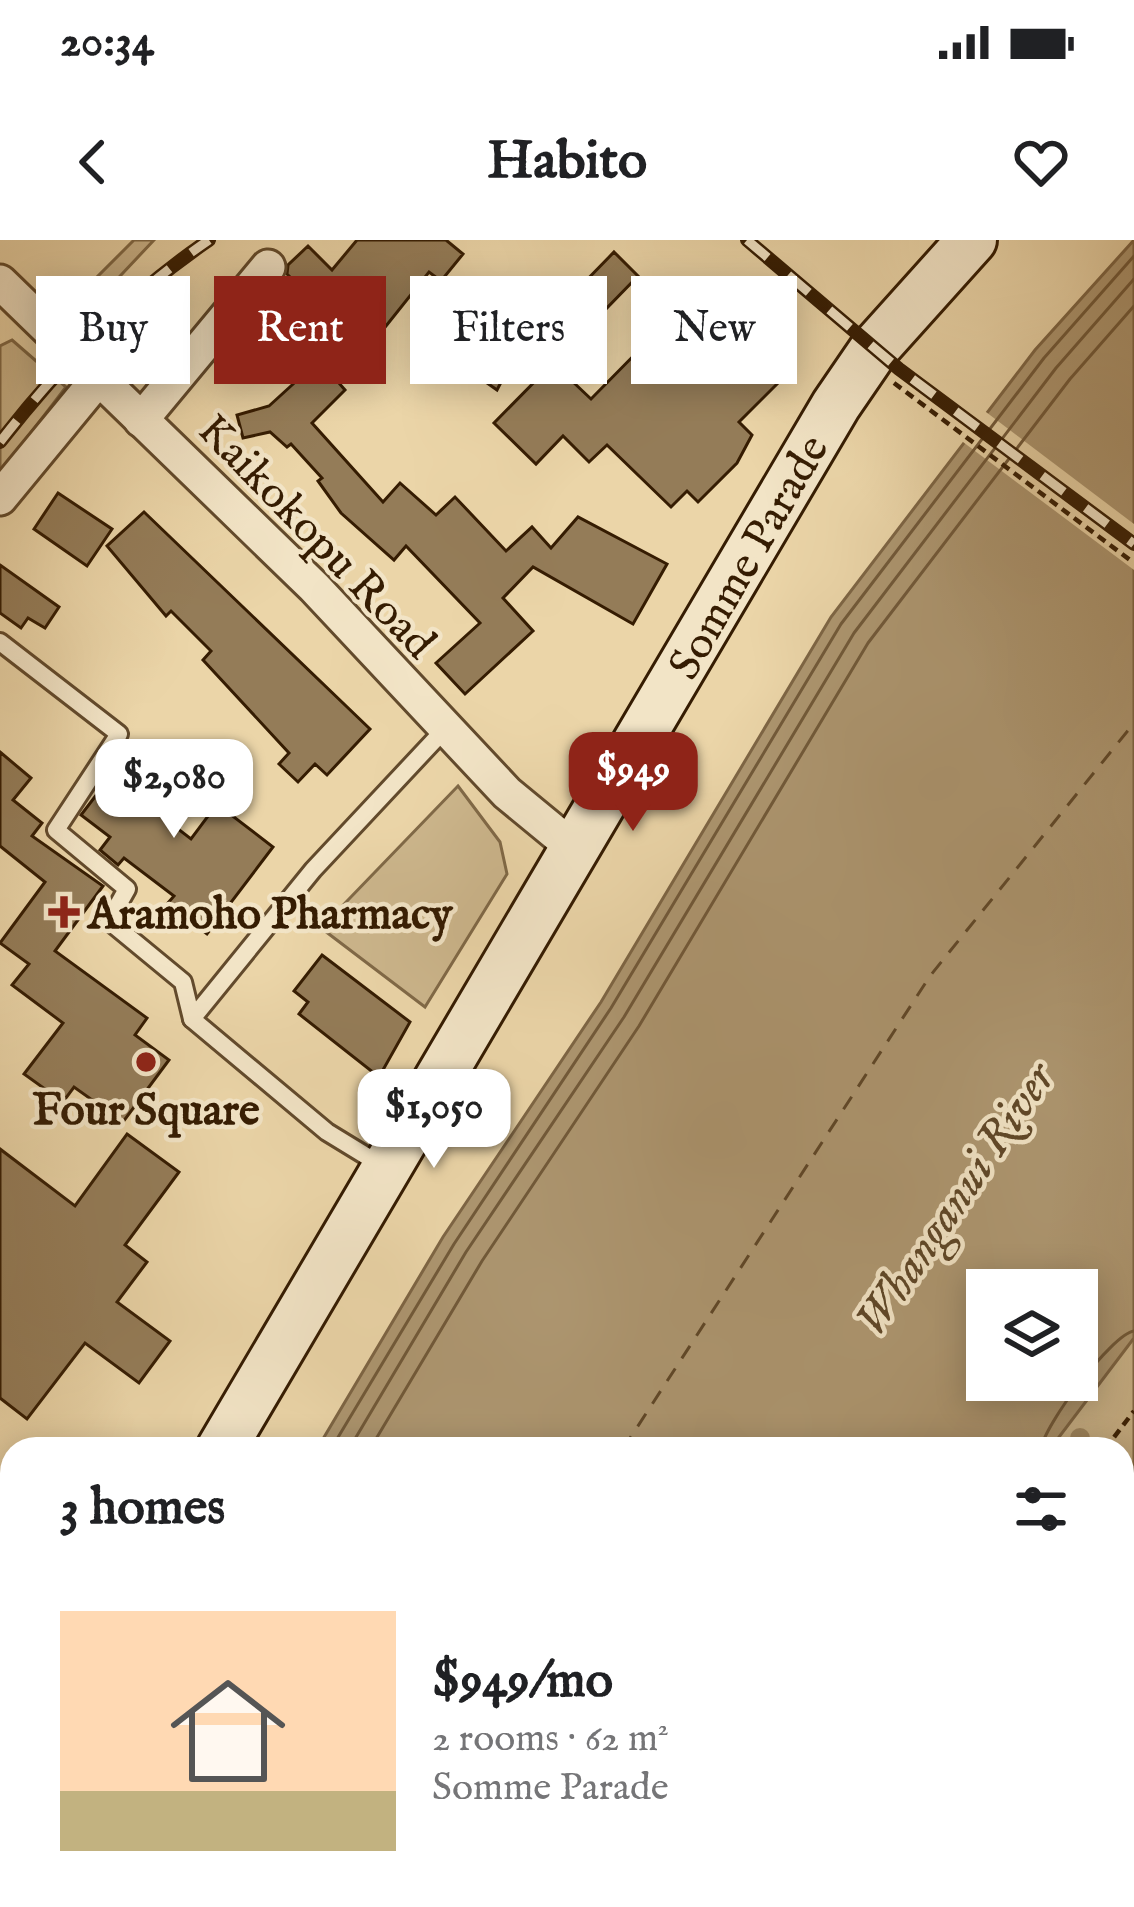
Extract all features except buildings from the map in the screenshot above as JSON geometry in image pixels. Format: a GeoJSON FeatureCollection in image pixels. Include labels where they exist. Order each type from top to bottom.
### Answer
{"type":"FeatureCollection","features":[{"type":"Feature","properties":{"kind":"main road","name":"Somme Parade"},"geometry":{"type":"LineString","coordinates":[[228,1437],[856,373],[972,240]]}},
{"type":"Feature","properties":{"kind":"street"},"geometry":{"type":"LineString","coordinates":[[140,420],[268,267]]}},
{"type":"Feature","properties":{"kind":"street","name":"Kaikokopu Road"},"geometry":{"type":"LineString","coordinates":[[4,296],[36,324]]}},
{"type":"Feature","properties":{"kind":"street"},"geometry":{"type":"LineString","coordinates":[[0,498],[94,384]]}},
{"type":"Feature","properties":{"kind":"street","name":"Kaikokopu Road"},"geometry":{"type":"LineString","coordinates":[[103,384],[314,587],[444,730],[530,814],[575,849]]}},
{"type":"Feature","properties":{"kind":"lane"},"geometry":{"type":"LineString","coordinates":[[0,642],[119,734],[56,830],[127,889],[110,921],[183,982],[193,1019],[328,1132],[387,1168]]}},
{"type":"Feature","properties":{"kind":"lane"},"geometry":{"type":"LineString","coordinates":[[193,1019],[313,870],[444,730]]}},
{"type":"Feature","properties":{"kind":"path"},"geometry":{"type":"LineString","coordinates":[[894,383],[1134,563]]}},
{"type":"Feature","properties":{"kind":"path"},"geometry":{"type":"LineString","coordinates":[[1114,1437],[1134,1411]]}},
{"type":"Feature","properties":{"kind":"shaded area"},"geometry":{"type":"Polygon","coordinates":[[[134,240],[154,240],[120,276],[98,276],[134,240]]]}},
{"type":"Feature","properties":{"kind":"shaded area"},"geometry":{"type":"Polygon","coordinates":[[[12,340],[36,361],[36,384],[66,387],[0,473],[0,346],[12,340]]]}},
{"type":"Feature","properties":{"kind":"shaded area"},"geometry":{"type":"Polygon","coordinates":[[[458,786],[500,842],[507,874],[425,1007],[321,928],[458,786]]]}},
{"type":"Feature","properties":{"kind":"shaded area"},"geometry":{"type":"Polygon","coordinates":[[[1134,1305],[1134,1437],[1041,1437],[1067,1401],[1098,1401],[1098,1356],[1134,1305]]]}},
{"type":"Feature","properties":{"kind":"water","name":"Whanganui River"},"geometry":{"type":"Polygon","coordinates":[[[1134,240],[1134,1338],[1098,1386],[1098,1269],[966,1269],[966,1401],[1086,1401],[1059,1437],[324,1437],[443,1237],[601,1002],[831,617],[1035,350],[1134,240]]]}},
{"type":"Feature","properties":{"kind":"pier"},"geometry":{"type":"Polygon","coordinates":[[[982,409],[1134,524],[1134,570],[959,439],[982,409]]]}},
{"type":"Feature","properties":{"kind":"ferry route"},"geometry":{"type":"LineString","coordinates":[[631,1437],[930,976],[1134,723]]}},
{"type":"Feature","properties":{"kind":"railway"},"geometry":{"type":"LineString","coordinates":[[0,442],[97,333],[150,284],[209,240]]}},
{"type":"Feature","properties":{"kind":"railway"},"geometry":{"type":"LineString","coordinates":[[747,240],[899,369],[1134,544]]}},
{"type":"Feature","properties":{"kind":"place","name":"Aramoho Pharmacy"},"geometry":{"type":"Point","coordinates":[64,912]}},
{"type":"Feature","properties":{"kind":"place","name":"Four Square"},"geometry":{"type":"Point","coordinates":[146,1062]}}]}
